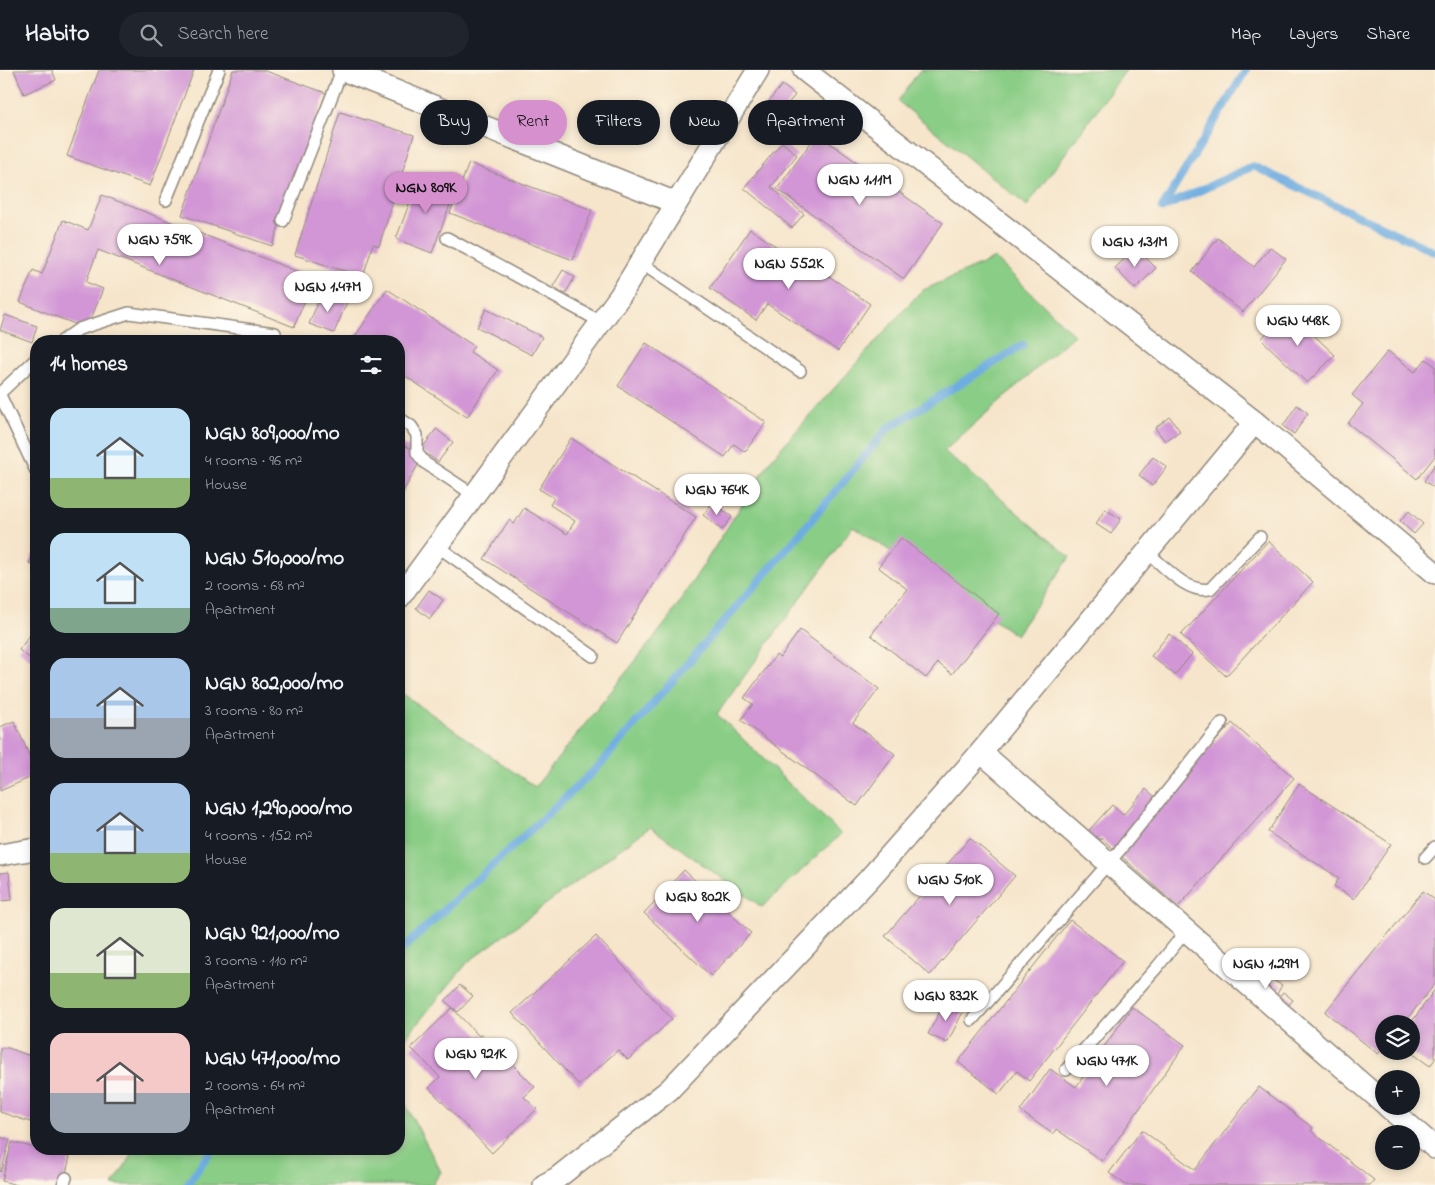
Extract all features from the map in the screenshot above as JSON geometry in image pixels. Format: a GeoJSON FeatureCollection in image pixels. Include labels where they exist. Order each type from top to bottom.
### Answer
{"type":"FeatureCollection","features":[{"type":"Feature","properties":{"kind":"street"},"geometry":{"type":"LineString","coordinates":[[343,70],[676,203]]}},
{"type":"Feature","properties":{"kind":"street"},"geometry":{"type":"LineString","coordinates":[[405,590],[620,296],[758,70]]}},
{"type":"Feature","properties":{"kind":"street"},"geometry":{"type":"LineString","coordinates":[[804,70],[1255,422],[1435,572]]}},
{"type":"Feature","properties":{"kind":"street"},"geometry":{"type":"LineString","coordinates":[[544,1185],[557,1178],[669,1090],[869,878],[981,752],[1255,422]]}},
{"type":"Feature","properties":{"kind":"street"},"geometry":{"type":"LineString","coordinates":[[981,752],[1375,1095]]}},
{"type":"Feature","properties":{"kind":"street"},"geometry":{"type":"LineString","coordinates":[[0,854],[30,850]]}},
{"type":"Feature","properties":{"kind":"street"},"geometry":{"type":"LineString","coordinates":[[1397,1115],[1435,1148]]}},
{"type":"Feature","properties":{"kind":"lane"},"geometry":{"type":"LineString","coordinates":[[166,200],[219,70]]}},
{"type":"Feature","properties":{"kind":"lane"},"geometry":{"type":"LineString","coordinates":[[282,221],[343,70]]}},
{"type":"Feature","properties":{"kind":"lane"},"geometry":{"type":"LineString","coordinates":[[447,238],[601,322]]}},
{"type":"Feature","properties":{"kind":"lane"},"geometry":{"type":"LineString","coordinates":[[641,263],[800,371]]}},
{"type":"Feature","properties":{"kind":"lane"},"geometry":{"type":"LineString","coordinates":[[70,335],[79,329],[129,313],[274,333]]}},
{"type":"Feature","properties":{"kind":"lane"},"geometry":{"type":"LineString","coordinates":[[30,365],[0,394],[30,458]]}},
{"type":"Feature","properties":{"kind":"lane"},"geometry":{"type":"LineString","coordinates":[[405,422],[411,426],[417,435],[417,453],[425,463],[474,495]]}},
{"type":"Feature","properties":{"kind":"lane"},"geometry":{"type":"LineString","coordinates":[[1147,552],[1188,586],[1202,591],[1210,589],[1260,537]]}},
{"type":"Feature","properties":{"kind":"lane"},"geometry":{"type":"LineString","coordinates":[[437,546],[593,656]]}},
{"type":"Feature","properties":{"kind":"lane"},"geometry":{"type":"LineString","coordinates":[[972,1020],[1108,863],[1222,723]]}},
{"type":"Feature","properties":{"kind":"lane"},"geometry":{"type":"LineString","coordinates":[[1425,858],[1435,848]]}},
{"type":"Feature","properties":{"kind":"lane"},"geometry":{"type":"LineString","coordinates":[[1066,1070],[1158,966],[1186,931]]}},
{"type":"Feature","properties":{"kind":"green space"},"geometry":{"type":"Polygon","coordinates":[[[920,70],[1126,70],[1027,206],[898,101],[920,70]]]}},
{"type":"Feature","properties":{"kind":"green space"},"geometry":{"type":"Polygon","coordinates":[[[995,258],[1074,335],[944,451],[1070,557],[1016,635],[853,526],[717,714],[841,834],[762,907],[650,827],[468,962],[405,1039],[405,898],[407,896],[405,894],[405,695],[535,787],[668,620],[772,458],[921,291],[995,258]]]}},
{"type":"Feature","properties":{"kind":"green space"},"geometry":{"type":"Polygon","coordinates":[[[405,1103],[441,1172],[432,1185],[113,1185],[131,1155],[405,1155],[405,1103]]]}},
{"type":"Feature","properties":{"kind":"building"},"geometry":{"type":"Polygon","coordinates":[[[14,70],[52,70],[56,80],[24,94],[14,70]]]}},
{"type":"Feature","properties":{"kind":"building"},"geometry":{"type":"Polygon","coordinates":[[[99,70],[194,70],[150,186],[67,156],[99,70]]]}},
{"type":"Feature","properties":{"kind":"building"},"geometry":{"type":"Polygon","coordinates":[[[233,70],[263,70],[326,93],[272,246],[182,215],[233,70]]]}},
{"type":"Feature","properties":{"kind":"building"},"geometry":{"type":"Polygon","coordinates":[[[782,85],[795,95],[791,100],[770,100],[782,85]]]}},
{"type":"Feature","properties":{"kind":"building"},"geometry":{"type":"Polygon","coordinates":[[[340,112],[414,135],[379,246],[373,244],[363,277],[295,255],[340,112]]]}},
{"type":"Feature","properties":{"kind":"building"},"geometry":{"type":"Polygon","coordinates":[[[780,145],[785,145],[797,155],[771,187],[804,214],[792,228],[744,188],[780,145]]]}},
{"type":"Feature","properties":{"kind":"building"},"geometry":{"type":"Polygon","coordinates":[[[809,145],[833,145],[943,223],[904,279],[777,189],[809,145]]]}},
{"type":"Feature","properties":{"kind":"building"},"geometry":{"type":"Polygon","coordinates":[[[469,163],[592,210],[573,260],[450,213],[469,163]]]}},
{"type":"Feature","properties":{"kind":"building"},"geometry":{"type":"Polygon","coordinates":[[[420,175],[456,189],[432,253],[396,239],[420,175]]]}},
{"type":"Feature","properties":{"kind":"building"},"geometry":{"type":"Polygon","coordinates":[[[102,195],[314,278],[294,327],[98,250],[86,282],[103,289],[87,329],[20,302],[33,270],[42,274],[63,220],[88,230],[102,195]]]}},
{"type":"Feature","properties":{"kind":"building"},"geometry":{"type":"Polygon","coordinates":[[[750,229],[786,253],[789,249],[870,304],[838,351],[767,304],[756,320],[710,288],[750,229]]]}},
{"type":"Feature","properties":{"kind":"building"},"geometry":{"type":"Polygon","coordinates":[[[1218,238],[1254,267],[1270,247],[1286,259],[1243,312],[1192,272],[1218,238]]]}},
{"type":"Feature","properties":{"kind":"building"},"geometry":{"type":"Polygon","coordinates":[[[1136,248],[1156,268],[1135,289],[1115,268],[1136,248]]]}},
{"type":"Feature","properties":{"kind":"building"},"geometry":{"type":"Polygon","coordinates":[[[563,270],[575,277],[565,294],[553,286],[563,270]]]}},
{"type":"Feature","properties":{"kind":"building"},"geometry":{"type":"Polygon","coordinates":[[[387,289],[474,346],[470,352],[498,370],[467,417],[405,376],[405,335],[356,335],[387,289]]]}},
{"type":"Feature","properties":{"kind":"building"},"geometry":{"type":"Polygon","coordinates":[[[322,292],[347,302],[334,333],[309,324],[322,292]]]}},
{"type":"Feature","properties":{"kind":"building"},"geometry":{"type":"Polygon","coordinates":[[[486,309],[542,337],[532,355],[477,327],[486,309]]]}},
{"type":"Feature","properties":{"kind":"building"},"geometry":{"type":"Polygon","coordinates":[[[1288,311],[1335,355],[1307,383],[1261,339],[1288,311]]]}},
{"type":"Feature","properties":{"kind":"building"},"geometry":{"type":"Polygon","coordinates":[[[5,315],[37,326],[34,335],[30,335],[30,341],[0,330],[5,315]]]}},
{"type":"Feature","properties":{"kind":"building"},"geometry":{"type":"Polygon","coordinates":[[[646,343],[766,422],[745,452],[734,444],[725,457],[618,386],[646,343]]]}},
{"type":"Feature","properties":{"kind":"building"},"geometry":{"type":"Polygon","coordinates":[[[1388,351],[1415,372],[1426,359],[1435,366],[1435,456],[1417,479],[1348,423],[1363,404],[1352,395],[1388,351]]]}},
{"type":"Feature","properties":{"kind":"building"},"geometry":{"type":"Polygon","coordinates":[[[1297,405],[1308,413],[1294,434],[1283,426],[1297,405]]]}},
{"type":"Feature","properties":{"kind":"building"},"geometry":{"type":"Polygon","coordinates":[[[1170,417],[1180,431],[1165,441],[1155,428],[1170,417]]]}},
{"type":"Feature","properties":{"kind":"building"},"geometry":{"type":"Polygon","coordinates":[[[436,429],[453,442],[438,462],[421,450],[436,429]]]}},
{"type":"Feature","properties":{"kind":"building"},"geometry":{"type":"Polygon","coordinates":[[[571,438],[696,517],[617,643],[484,559],[509,520],[514,524],[524,508],[567,534],[575,521],[550,505],[554,498],[539,489],[571,438]]]}},
{"type":"Feature","properties":{"kind":"building"},"geometry":{"type":"Polygon","coordinates":[[[405,446],[423,456],[405,488],[405,446]]]}},
{"type":"Feature","properties":{"kind":"building"},"geometry":{"type":"Polygon","coordinates":[[[1153,457],[1167,467],[1152,486],[1139,475],[1153,457]]]}},
{"type":"Feature","properties":{"kind":"building"},"geometry":{"type":"Polygon","coordinates":[[[1435,464],[1435,488],[1424,481],[1435,464]]]}},
{"type":"Feature","properties":{"kind":"building"},"geometry":{"type":"Polygon","coordinates":[[[713,502],[732,517],[722,530],[703,515],[713,502]]]}},
{"type":"Feature","properties":{"kind":"building"},"geometry":{"type":"Polygon","coordinates":[[[1105,509],[1121,519],[1111,534],[1096,524],[1105,509]]]}},
{"type":"Feature","properties":{"kind":"building"},"geometry":{"type":"Polygon","coordinates":[[[1409,511],[1423,524],[1414,534],[1400,521],[1409,511]]]}},
{"type":"Feature","properties":{"kind":"building"},"geometry":{"type":"Polygon","coordinates":[[[901,538],[999,614],[952,674],[938,663],[926,678],[871,635],[907,589],[878,567],[901,538]]]}},
{"type":"Feature","properties":{"kind":"building"},"geometry":{"type":"Polygon","coordinates":[[[1268,541],[1313,582],[1226,676],[1181,635],[1268,541]]]}},
{"type":"Feature","properties":{"kind":"building"},"geometry":{"type":"Polygon","coordinates":[[[429,590],[443,600],[430,619],[416,608],[429,590]]]}},
{"type":"Feature","properties":{"kind":"building"},"geometry":{"type":"Polygon","coordinates":[[[800,630],[879,689],[853,723],[895,754],[857,806],[741,720],[753,704],[744,698],[776,655],[780,658],[800,630]]]}},
{"type":"Feature","properties":{"kind":"building"},"geometry":{"type":"Polygon","coordinates":[[[1169,634],[1192,654],[1175,675],[1151,656],[1169,634]]]}},
{"type":"Feature","properties":{"kind":"building"},"geometry":{"type":"Polygon","coordinates":[[[30,635],[30,658],[19,650],[30,635]]]}},
{"type":"Feature","properties":{"kind":"building"},"geometry":{"type":"Polygon","coordinates":[[[14,721],[30,757],[30,778],[0,791],[0,727],[14,721]]]}},
{"type":"Feature","properties":{"kind":"building"},"geometry":{"type":"Polygon","coordinates":[[[1232,723],[1294,778],[1178,907],[1101,838],[1091,849],[1081,839],[1112,805],[1123,815],[1146,789],[1161,802],[1232,723]]]}},
{"type":"Feature","properties":{"kind":"building"},"geometry":{"type":"Polygon","coordinates":[[[1299,784],[1391,844],[1354,899],[1334,886],[1339,878],[1268,832],[1299,784]]]}},
{"type":"Feature","properties":{"kind":"building"},"geometry":{"type":"Polygon","coordinates":[[[970,838],[1015,876],[930,975],[885,936],[970,838]]]}},
{"type":"Feature","properties":{"kind":"building"},"geometry":{"type":"Polygon","coordinates":[[[684,870],[751,933],[711,976],[644,913],[684,870]]]}},
{"type":"Feature","properties":{"kind":"building"},"geometry":{"type":"Polygon","coordinates":[[[9,872],[12,900],[0,901],[0,873],[9,872]]]}},
{"type":"Feature","properties":{"kind":"building"},"geometry":{"type":"Polygon","coordinates":[[[1423,891],[1435,900],[1435,984],[1410,1015],[1375,1015],[1375,1052],[1325,1012],[1423,891]]]}},
{"type":"Feature","properties":{"kind":"building"},"geometry":{"type":"Polygon","coordinates":[[[1070,920],[1123,961],[1029,1081],[1017,1071],[999,1094],[958,1062],[1070,920]]]}},
{"type":"Feature","properties":{"kind":"building"},"geometry":{"type":"Polygon","coordinates":[[[596,936],[672,1019],[628,1060],[618,1050],[579,1085],[512,1013],[596,936]]]}},
{"type":"Feature","properties":{"kind":"building"},"geometry":{"type":"Polygon","coordinates":[[[1261,974],[1282,985],[1271,1005],[1250,994],[1261,974]]]}},
{"type":"Feature","properties":{"kind":"building"},"geometry":{"type":"Polygon","coordinates":[[[460,985],[473,996],[458,1012],[445,1001],[460,985]]]}},
{"type":"Feature","properties":{"kind":"building"},"geometry":{"type":"Polygon","coordinates":[[[1435,989],[1435,1059],[1430,1066],[1420,1059],[1420,1015],[1417,1015],[1435,989]]]}},
{"type":"Feature","properties":{"kind":"building"},"geometry":{"type":"Polygon","coordinates":[[[1283,992],[1293,1000],[1280,1015],[1271,1007],[1283,992]]]}},
{"type":"Feature","properties":{"kind":"building"},"geometry":{"type":"Polygon","coordinates":[[[946,1000],[964,1010],[947,1043],[928,1034],[946,1000]]]}},
{"type":"Feature","properties":{"kind":"building"},"geometry":{"type":"Polygon","coordinates":[[[1132,1007],[1185,1045],[1102,1161],[1056,1129],[1053,1134],[1020,1111],[1050,1069],[1076,1087],[1132,1007]]]}},
{"type":"Feature","properties":{"kind":"building"},"geometry":{"type":"Polygon","coordinates":[[[452,1008],[479,1036],[482,1034],[535,1087],[524,1097],[537,1109],[492,1153],[429,1088],[440,1077],[411,1048],[452,1008]]]}},
{"type":"Feature","properties":{"kind":"building"},"geometry":{"type":"Polygon","coordinates":[[[0,1048],[8,1048],[30,1056],[30,1122],[0,1112],[0,1048]]]}},
{"type":"Feature","properties":{"kind":"building"},"geometry":{"type":"Polygon","coordinates":[[[1259,1087],[1313,1128],[1311,1131],[1374,1180],[1370,1185],[1126,1185],[1109,1173],[1142,1130],[1195,1170],[1259,1087]]]}},
{"type":"Feature","properties":{"kind":"building"},"geometry":{"type":"Polygon","coordinates":[[[0,1137],[10,1140],[1,1172],[0,1171],[0,1137]]]}},
{"type":"Feature","properties":{"kind":"building"},"geometry":{"type":"Polygon","coordinates":[[[12,1142],[30,1147],[30,1155],[62,1155],[70,1157],[63,1185],[17,1185],[2,1181],[12,1142]]]}},
{"type":"Feature","properties":{"kind":"waterway"},"geometry":{"type":"LineString","coordinates":[[1162,208],[1246,70]]}},
{"type":"Feature","properties":{"kind":"waterway"},"geometry":{"type":"LineString","coordinates":[[1162,208],[1253,166],[1435,252]]}},
{"type":"Feature","properties":{"kind":"waterway"},"geometry":{"type":"LineString","coordinates":[[405,946],[597,768],[799,535],[888,428],[1023,345]]}},
{"type":"Feature","properties":{"kind":"waterway"},"geometry":{"type":"LineString","coordinates":[[187,1185],[208,1155]]}}]}
